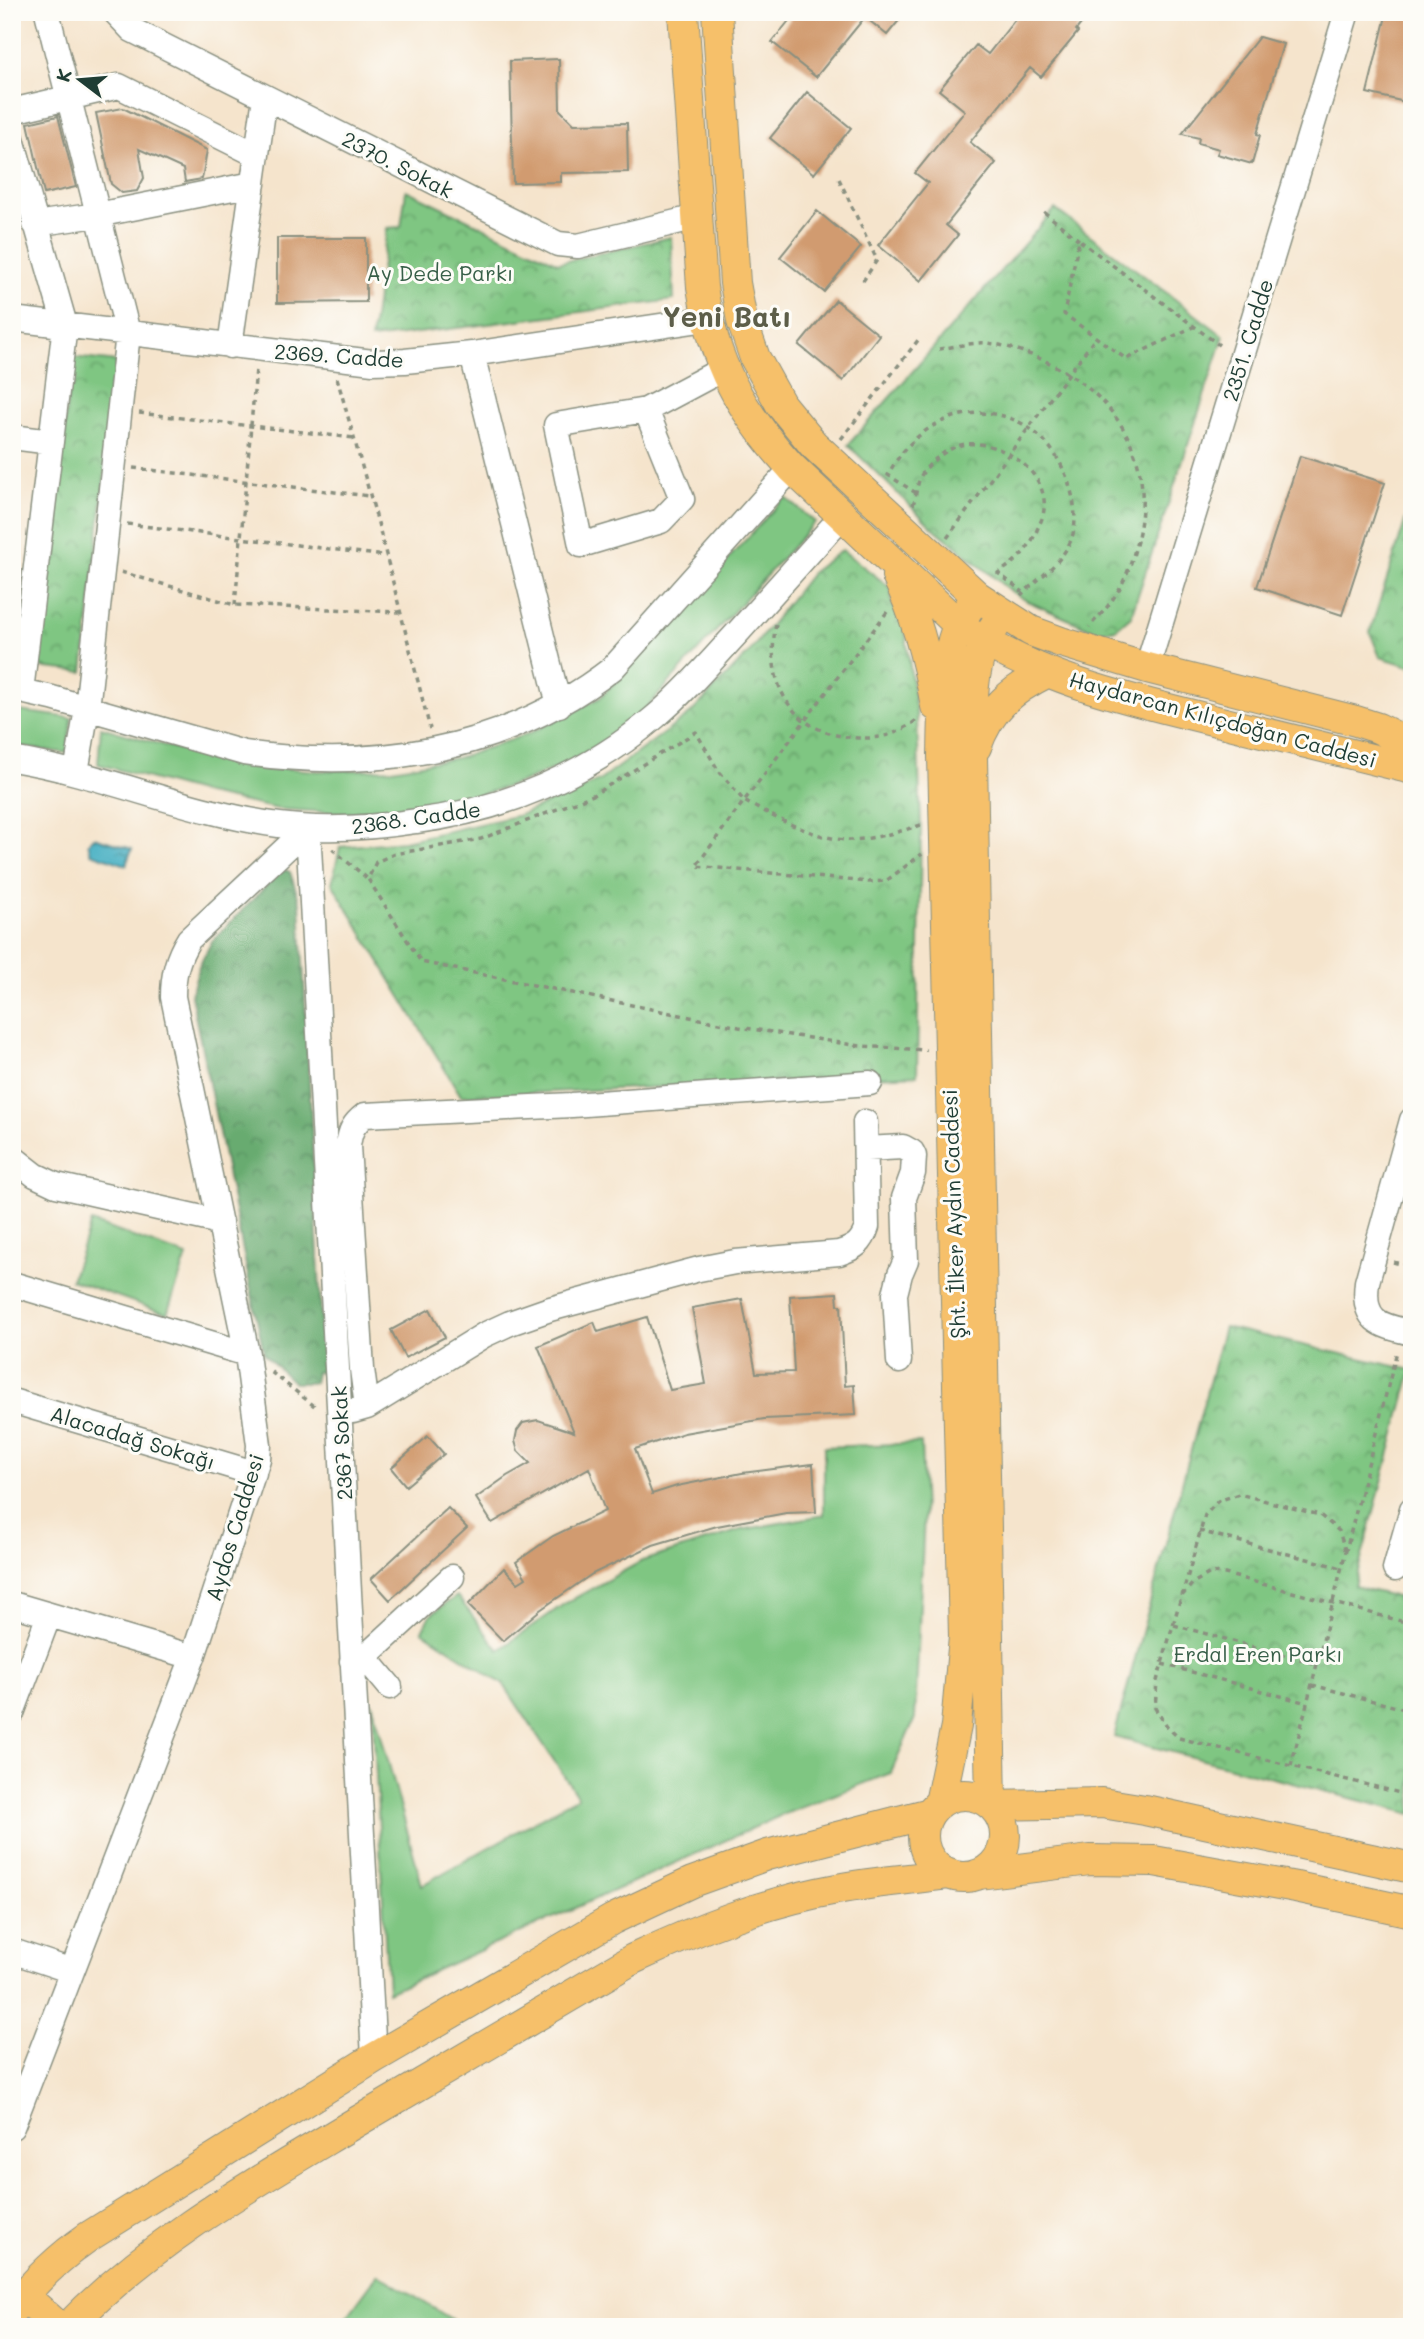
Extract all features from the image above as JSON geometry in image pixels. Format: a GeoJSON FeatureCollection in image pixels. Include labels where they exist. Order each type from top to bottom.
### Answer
{"type":"FeatureCollection","features":[{"type":"Feature","properties":{"kind":"main road","name":"Haydarcan Kılıçdoğan Caddesi"},"geometry":{"type":"LineString","coordinates":[[683,12],[702,287],[707,319],[723,369],[734,393],[751,419],[792,468],[958,625],[985,643],[1048,672],[1138,702],[1411,749]]}},
{"type":"Feature","properties":{"kind":"main road","name":"Haydarcan Kılıçdoğan Caddesi"},"geometry":{"type":"LineString","coordinates":[[716,12],[735,283],[742,321],[755,358],[781,405],[813,444],[977,596],[1011,606],[1031,631],[1147,668],[1356,721],[1378,728],[1411,749]]}},
{"type":"Feature","properties":{"kind":"main road"},"geometry":{"type":"LineString","coordinates":[[889,560],[908,598],[929,667],[943,756]]}},
{"type":"Feature","properties":{"kind":"main road"},"geometry":{"type":"LineString","coordinates":[[958,625],[977,596]]}},
{"type":"Feature","properties":{"kind":"main road","name":"Şht. İlker Aydın Caddesi"},"geometry":{"type":"LineString","coordinates":[[935,1808],[956,1726],[964,1637],[977,1085],[972,757],[974,694],[985,643],[1011,606]]}},
{"type":"Feature","properties":{"kind":"main road","name":"Şht. İlker Aydın Caddesi"},"geometry":{"type":"LineString","coordinates":[[958,625],[949,666],[943,756],[991,1805]]}},
{"type":"Feature","properties":{"kind":"main road"},"geometry":{"type":"LineString","coordinates":[[1138,702],[1147,668]]}},
{"type":"Feature","properties":{"kind":"main road"},"geometry":{"type":"LineString","coordinates":[[972,757],[981,733],[1004,699],[1017,688],[1048,672]]}},
{"type":"Feature","properties":{"kind":"main road"},"geometry":{"type":"LineString","coordinates":[[59,2327],[16,2299],[63,2254],[373,2058],[613,1919],[692,1882],[767,1855],[935,1808],[953,1797],[966,1795],[991,1805],[1000,1816],[1004,1829],[1005,1842],[1001,1855],[993,1866],[979,1874]]}},
{"type":"Feature","properties":{"kind":"main road"},"geometry":{"type":"LineString","coordinates":[[991,1805],[1066,1802],[1113,1804],[1412,1868]]}},
{"type":"Feature","properties":{"kind":"main road"},"geometry":{"type":"LineString","coordinates":[[935,1808],[925,1825],[923,1838],[933,1863],[949,1874]]}},
{"type":"Feature","properties":{"kind":"main road"},"geometry":{"type":"LineString","coordinates":[[68,2327],[118,2278],[158,2246],[258,2181],[633,1959],[697,1929],[746,1911],[838,1888],[949,1874],[969,1877],[1090,1860],[1154,1861],[1296,1886],[1412,1912]]}},
{"type":"Feature","properties":{"kind":"street"},"geometry":{"type":"LineString","coordinates":[[47,12],[128,333],[88,709],[76,772]]}},
{"type":"Feature","properties":{"kind":"street","name":"2370. Sokak"},"geometry":{"type":"LineString","coordinates":[[115,12],[132,30],[558,244],[578,246],[697,217]]}},
{"type":"Feature","properties":{"kind":"street","name":"2351. Cadde"},"geometry":{"type":"LineString","coordinates":[[1147,668],[1347,12]]}},
{"type":"Feature","properties":{"kind":"street"},"geometry":{"type":"LineString","coordinates":[[12,111],[119,86],[257,155]]}},
{"type":"Feature","properties":{"kind":"street"},"geometry":{"type":"LineString","coordinates":[[230,346],[265,97]]}},
{"type":"Feature","properties":{"kind":"street"},"geometry":{"type":"LineString","coordinates":[[12,139],[65,325],[51,442],[23,572],[17,680],[88,709],[244,753],[275,757],[375,758],[435,751],[492,734],[559,705],[613,668],[792,468]]}},
{"type":"Feature","properties":{"kind":"street"},"geometry":{"type":"LineString","coordinates":[[35,224],[97,215],[253,184]]}},
{"type":"Feature","properties":{"kind":"street","name":"2369. Cadde"},"geometry":{"type":"LineString","coordinates":[[12,319],[373,362],[472,354],[707,319]]}},
{"type":"Feature","properties":{"kind":"street"},"geometry":{"type":"LineString","coordinates":[[472,354],[559,705]]}},
{"type":"Feature","properties":{"kind":"street"},"geometry":{"type":"LineString","coordinates":[[646,410],[682,499],[661,521],[581,545],[556,425],[646,410],[723,369]]}},
{"type":"Feature","properties":{"kind":"street"},"geometry":{"type":"LineString","coordinates":[[12,437],[51,442]]}},
{"type":"Feature","properties":{"kind":"street","name":"2368. Cadde"},"geometry":{"type":"LineString","coordinates":[[12,759],[76,772],[226,814],[277,825],[307,828],[401,824],[464,814],[508,802],[588,765],[653,719],[684,691],[842,516]]}},
{"type":"Feature","properties":{"kind":"street","name":"Aydos Caddesi"},"geometry":{"type":"LineString","coordinates":[[12,2127],[193,1657],[254,1473],[259,1445],[247,1354],[173,997],[177,963],[190,939],[307,828]]}},
{"type":"Feature","properties":{"kind":"street","name":"2367 Sokak"},"geometry":{"type":"LineString","coordinates":[[307,828],[339,1420],[359,1659],[373,2058]]}},
{"type":"Feature","properties":{"kind":"street"},"geometry":{"type":"LineString","coordinates":[[367,1407],[362,1369],[348,1146],[350,1131],[355,1122],[365,1115],[572,1105],[870,1083]]}},
{"type":"Feature","properties":{"kind":"street"},"geometry":{"type":"LineString","coordinates":[[1407,1332],[1375,1321],[1367,1310],[1365,1297],[1412,1120]]}},
{"type":"Feature","properties":{"kind":"street"},"geometry":{"type":"LineString","coordinates":[[339,1420],[367,1407],[484,1335],[550,1309],[699,1269],[735,1262],[839,1253],[853,1249],[864,1238],[867,1227],[865,1122]]}},
{"type":"Feature","properties":{"kind":"street"},"geometry":{"type":"LineString","coordinates":[[866,1149],[903,1147],[915,1156],[913,1173],[904,1198],[906,1260],[895,1294],[899,1361]]}},
{"type":"Feature","properties":{"kind":"street"},"geometry":{"type":"LineString","coordinates":[[12,1157],[35,1175],[66,1188],[219,1222]]}},
{"type":"Feature","properties":{"kind":"street"},"geometry":{"type":"LineString","coordinates":[[12,1284],[247,1354]]}},
{"type":"Feature","properties":{"kind":"street","name":"Alacadağ Sokağı"},"geometry":{"type":"LineString","coordinates":[[12,1401],[254,1473]]}},
{"type":"Feature","properties":{"kind":"street"},"geometry":{"type":"LineString","coordinates":[[1395,1569],[1412,1509]]}},
{"type":"Feature","properties":{"kind":"street"},"geometry":{"type":"LineString","coordinates":[[390,1687],[359,1659],[452,1577]]}},
{"type":"Feature","properties":{"kind":"street"},"geometry":{"type":"LineString","coordinates":[[12,1604],[193,1657]]}},
{"type":"Feature","properties":{"kind":"street"},"geometry":{"type":"LineString","coordinates":[[12,1713],[49,1615]]}},
{"type":"Feature","properties":{"kind":"street"},"geometry":{"type":"LineString","coordinates":[[12,1951],[72,1971]]}},
{"type":"Feature","properties":{"kind":"path"},"geometry":{"type":"LineString","coordinates":[[839,179],[877,260],[863,281]]}},
{"type":"Feature","properties":{"kind":"path"},"geometry":{"type":"LineString","coordinates":[[1044,212],[1220,345]]}},
{"type":"Feature","properties":{"kind":"path"},"geometry":{"type":"LineString","coordinates":[[1079,240],[1065,314],[1126,359],[1195,327]]}},
{"type":"Feature","properties":{"kind":"path"},"geometry":{"type":"LineString","coordinates":[[942,545],[1096,337]]}},
{"type":"Feature","properties":{"kind":"path"},"geometry":{"type":"LineString","coordinates":[[827,457],[919,339]]}},
{"type":"Feature","properties":{"kind":"path"},"geometry":{"type":"LineString","coordinates":[[939,349],[986,343],[1054,364],[1090,388],[1114,414],[1136,453],[1144,494],[1141,527],[1130,567],[1111,602],[1088,628]]}},
{"type":"Feature","properties":{"kind":"path"},"geometry":{"type":"LineString","coordinates":[[235,605],[257,349]]}},
{"type":"Feature","properties":{"kind":"path"},"geometry":{"type":"LineString","coordinates":[[331,358],[386,556],[435,751]]}},
{"type":"Feature","properties":{"kind":"path"},"geometry":{"type":"LineString","coordinates":[[119,411],[354,438]]}},
{"type":"Feature","properties":{"kind":"path"},"geometry":{"type":"LineString","coordinates":[[916,493],[888,475],[898,456],[916,438],[940,421],[968,413],[998,414],[1029,428],[1049,445],[1065,472],[1074,500],[1073,535],[1055,565],[1011,606]]}},
{"type":"Feature","properties":{"kind":"path"},"geometry":{"type":"LineString","coordinates":[[913,505],[922,474],[942,453],[965,444],[990,447],[1009,454],[1027,466],[1041,486],[1044,512],[1034,538],[1018,560],[998,573],[1024,592]]}},
{"type":"Feature","properties":{"kind":"path"},"geometry":{"type":"LineString","coordinates":[[114,466],[370,496]]}},
{"type":"Feature","properties":{"kind":"path"},"geometry":{"type":"LineString","coordinates":[[108,522],[386,556]]}},
{"type":"Feature","properties":{"kind":"path"},"geometry":{"type":"LineString","coordinates":[[103,567],[235,605],[400,612]]}},
{"type":"Feature","properties":{"kind":"path"},"geometry":{"type":"LineString","coordinates":[[892,605],[696,866],[868,882],[886,881],[926,851]]}},
{"type":"Feature","properties":{"kind":"path"},"geometry":{"type":"LineString","coordinates":[[776,622],[772,641],[778,686],[791,709],[811,726],[835,736],[891,736],[905,730],[922,715]]}},
{"type":"Feature","properties":{"kind":"path"},"geometry":{"type":"LineString","coordinates":[[368,879],[376,862],[394,854],[481,839],[593,795],[696,732],[718,770],[744,801],[767,814],[813,832],[849,840],[886,835],[926,824]]}},
{"type":"Feature","properties":{"kind":"path"},"geometry":{"type":"LineString","coordinates":[[307,828],[368,879],[421,962],[739,1027],[860,1046],[926,1049]]}},
{"type":"Feature","properties":{"kind":"path"},"geometry":{"type":"LineString","coordinates":[[1291,1766],[1345,1552],[1407,1332]]}},
{"type":"Feature","properties":{"kind":"path"},"geometry":{"type":"LineString","coordinates":[[247,1354],[339,1420]]}},
{"type":"Feature","properties":{"kind":"path"},"geometry":{"type":"LineString","coordinates":[[1345,1552],[1339,1531],[1320,1515],[1239,1494],[1218,1501],[1205,1516],[1199,1531],[1157,1681],[1155,1708],[1167,1727],[1179,1738],[1412,1796]]}},
{"type":"Feature","properties":{"kind":"path"},"geometry":{"type":"LineString","coordinates":[[1199,1531],[1342,1568]]}},
{"type":"Feature","properties":{"kind":"path"},"geometry":{"type":"LineString","coordinates":[[1181,1597],[1193,1583],[1210,1573],[1225,1574],[1412,1624]]}},
{"type":"Feature","properties":{"kind":"path"},"geometry":{"type":"LineString","coordinates":[[1173,1625],[1317,1664]]}},
{"type":"Feature","properties":{"kind":"path"},"geometry":{"type":"LineString","coordinates":[[1162,1664],[1307,1703]]}},
{"type":"Feature","properties":{"kind":"path"},"geometry":{"type":"LineString","coordinates":[[1311,1685],[1412,1711]]}},
{"type":"Feature","properties":{"kind":"green space","name":"Ay Dede Parkı"},"geometry":{"type":"Polygon","coordinates":[[[406,190],[558,263],[671,237],[674,300],[371,339],[387,228],[401,227],[406,190]]]}},
{"type":"Feature","properties":{"kind":"green space"},"geometry":{"type":"Polygon","coordinates":[[[1055,209],[1224,336],[1131,616],[1116,629],[1097,632],[1027,601],[1009,590],[930,525],[848,445],[1055,209]]]}},
{"type":"Feature","properties":{"kind":"green space"},"geometry":{"type":"Polygon","coordinates":[[[72,357],[117,362],[83,672],[38,667],[72,357]]]}},
{"type":"Feature","properties":{"kind":"green space"},"geometry":{"type":"Polygon","coordinates":[[[785,497],[815,522],[630,726],[569,762],[523,782],[465,799],[409,808],[345,813],[278,809],[206,794],[98,764],[101,727],[212,759],[318,771],[392,769],[462,757],[530,733],[600,698],[785,497]]]}},
{"type":"Feature","properties":{"kind":"green space"},"geometry":{"type":"Polygon","coordinates":[[[1412,500],[1412,667],[1380,657],[1370,632],[1412,500]]]}},
{"type":"Feature","properties":{"kind":"green space"},"geometry":{"type":"Polygon","coordinates":[[[842,550],[891,588],[892,605],[904,621],[917,720],[921,825],[917,1075],[461,1096],[332,883],[340,847],[404,841],[520,815],[599,781],[691,713],[748,654],[812,572],[842,550]]]}},
{"type":"Feature","properties":{"kind":"green space"},"geometry":{"type":"Polygon","coordinates":[[[12,710],[72,718],[67,753],[12,746],[12,710]]]}},
{"type":"Feature","properties":{"kind":"green space"},"geometry":{"type":"Polygon","coordinates":[[[285,870],[290,872],[300,903],[324,1372],[316,1372],[314,1383],[294,1383],[264,1354],[191,995],[199,966],[212,941],[285,870]]]}},
{"type":"Feature","properties":{"kind":"green space"},"geometry":{"type":"Polygon","coordinates":[[[91,1222],[187,1256],[167,1314],[71,1280],[91,1222]]]}},
{"type":"Feature","properties":{"kind":"green space","name":"Erdal Eren Parkı"},"geometry":{"type":"Polygon","coordinates":[[[1224,1327],[1412,1370],[1354,1586],[1412,1601],[1412,1814],[1114,1737],[1224,1327]]]}},
{"type":"Feature","properties":{"kind":"green space"},"geometry":{"type":"Polygon","coordinates":[[[921,1443],[924,1514],[915,1718],[891,1773],[782,1815],[388,1992],[372,1702],[422,1885],[578,1797],[504,1685],[422,1631],[430,1615],[457,1596],[499,1650],[564,1604],[642,1561],[741,1530],[824,1515],[824,1447],[921,1443]]]}},
{"type":"Feature","properties":{"kind":"green space"},"geometry":{"type":"Polygon","coordinates":[[[378,2274],[464,2327],[339,2327],[378,2274]]]}},
{"type":"Feature","properties":{"kind":"water"},"geometry":{"type":"Polygon","coordinates":[[[94,837],[132,849],[126,865],[91,853],[88,843],[94,837]]]}},
{"type":"Feature","properties":{"kind":"building"},"geometry":{"type":"Polygon","coordinates":[[[796,12],[906,12],[887,35],[865,17],[816,77],[772,42],[796,12]]]}},
{"type":"Feature","properties":{"kind":"building"},"geometry":{"type":"Polygon","coordinates":[[[1021,12],[1091,12],[1041,77],[1030,68],[970,142],[996,163],[946,225],[958,235],[921,281],[878,245],[928,183],[915,173],[965,111],[939,90],[976,45],[988,54],[1021,12]]]}},
{"type":"Feature","properties":{"kind":"building"},"geometry":{"type":"Polygon","coordinates":[[[1387,12],[1412,12],[1412,97],[1407,96],[1405,102],[1367,93],[1387,12]]]}},
{"type":"Feature","properties":{"kind":"building"},"geometry":{"type":"Polygon","coordinates":[[[1259,37],[1283,44],[1257,134],[1260,135],[1252,164],[1217,154],[1219,149],[1198,143],[1199,138],[1182,134],[1259,37]]]}},
{"type":"Feature","properties":{"kind":"building"},"geometry":{"type":"Polygon","coordinates":[[[559,59],[560,110],[574,124],[627,123],[628,172],[561,173],[561,182],[513,183],[510,61],[559,59]]]}},
{"type":"Feature","properties":{"kind":"building"},"geometry":{"type":"Polygon","coordinates":[[[807,92],[851,128],[814,174],[770,138],[807,92]]]}},
{"type":"Feature","properties":{"kind":"building"},"geometry":{"type":"Polygon","coordinates":[[[123,108],[207,150],[202,179],[185,182],[183,169],[139,149],[144,178],[137,191],[122,193],[111,184],[96,113],[123,108]]]}},
{"type":"Feature","properties":{"kind":"building"},"geometry":{"type":"Polygon","coordinates":[[[58,116],[76,187],[44,194],[28,123],[58,116]]]}},
{"type":"Feature","properties":{"kind":"building"},"geometry":{"type":"Polygon","coordinates":[[[817,211],[861,247],[824,292],[780,257],[817,211]]]}},
{"type":"Feature","properties":{"kind":"building"},"geometry":{"type":"Polygon","coordinates":[[[277,238],[366,238],[366,302],[277,303],[277,238]]]}},
{"type":"Feature","properties":{"kind":"building"},"geometry":{"type":"Polygon","coordinates":[[[836,300],[879,335],[843,381],[799,345],[836,300]]]}},
{"type":"Feature","properties":{"kind":"building"},"geometry":{"type":"Polygon","coordinates":[[[1300,456],[1385,483],[1342,615],[1257,587],[1300,456]]]}},
{"type":"Feature","properties":{"kind":"building"},"geometry":{"type":"Polygon","coordinates":[[[837,1293],[838,1305],[841,1305],[845,1386],[854,1385],[856,1415],[764,1419],[684,1433],[635,1449],[652,1494],[677,1486],[742,1473],[813,1464],[816,1512],[786,1513],[717,1526],[653,1545],[592,1574],[540,1610],[503,1641],[468,1605],[504,1568],[518,1583],[526,1578],[516,1562],[553,1536],[605,1511],[589,1468],[492,1523],[476,1498],[530,1463],[518,1451],[515,1441],[517,1431],[523,1423],[538,1420],[574,1432],[538,1346],[594,1322],[598,1332],[647,1317],[670,1390],[706,1384],[692,1308],[742,1299],[756,1373],[794,1372],[790,1296],[837,1293]]]}},
{"type":"Feature","properties":{"kind":"building"},"geometry":{"type":"Polygon","coordinates":[[[430,1309],[445,1337],[405,1358],[391,1330],[430,1309]]]}},
{"type":"Feature","properties":{"kind":"building"},"geometry":{"type":"Polygon","coordinates":[[[428,1436],[444,1454],[406,1486],[391,1468],[428,1436]]]}},
{"type":"Feature","properties":{"kind":"building"},"geometry":{"type":"Polygon","coordinates":[[[448,1508],[467,1528],[390,1600],[371,1579],[448,1508]]]}},
{"type":"Feature","properties":{"kind":"district","name":"Yeni Batı"},"geometry":{"type":"Point","coordinates":[727,316]}}]}
